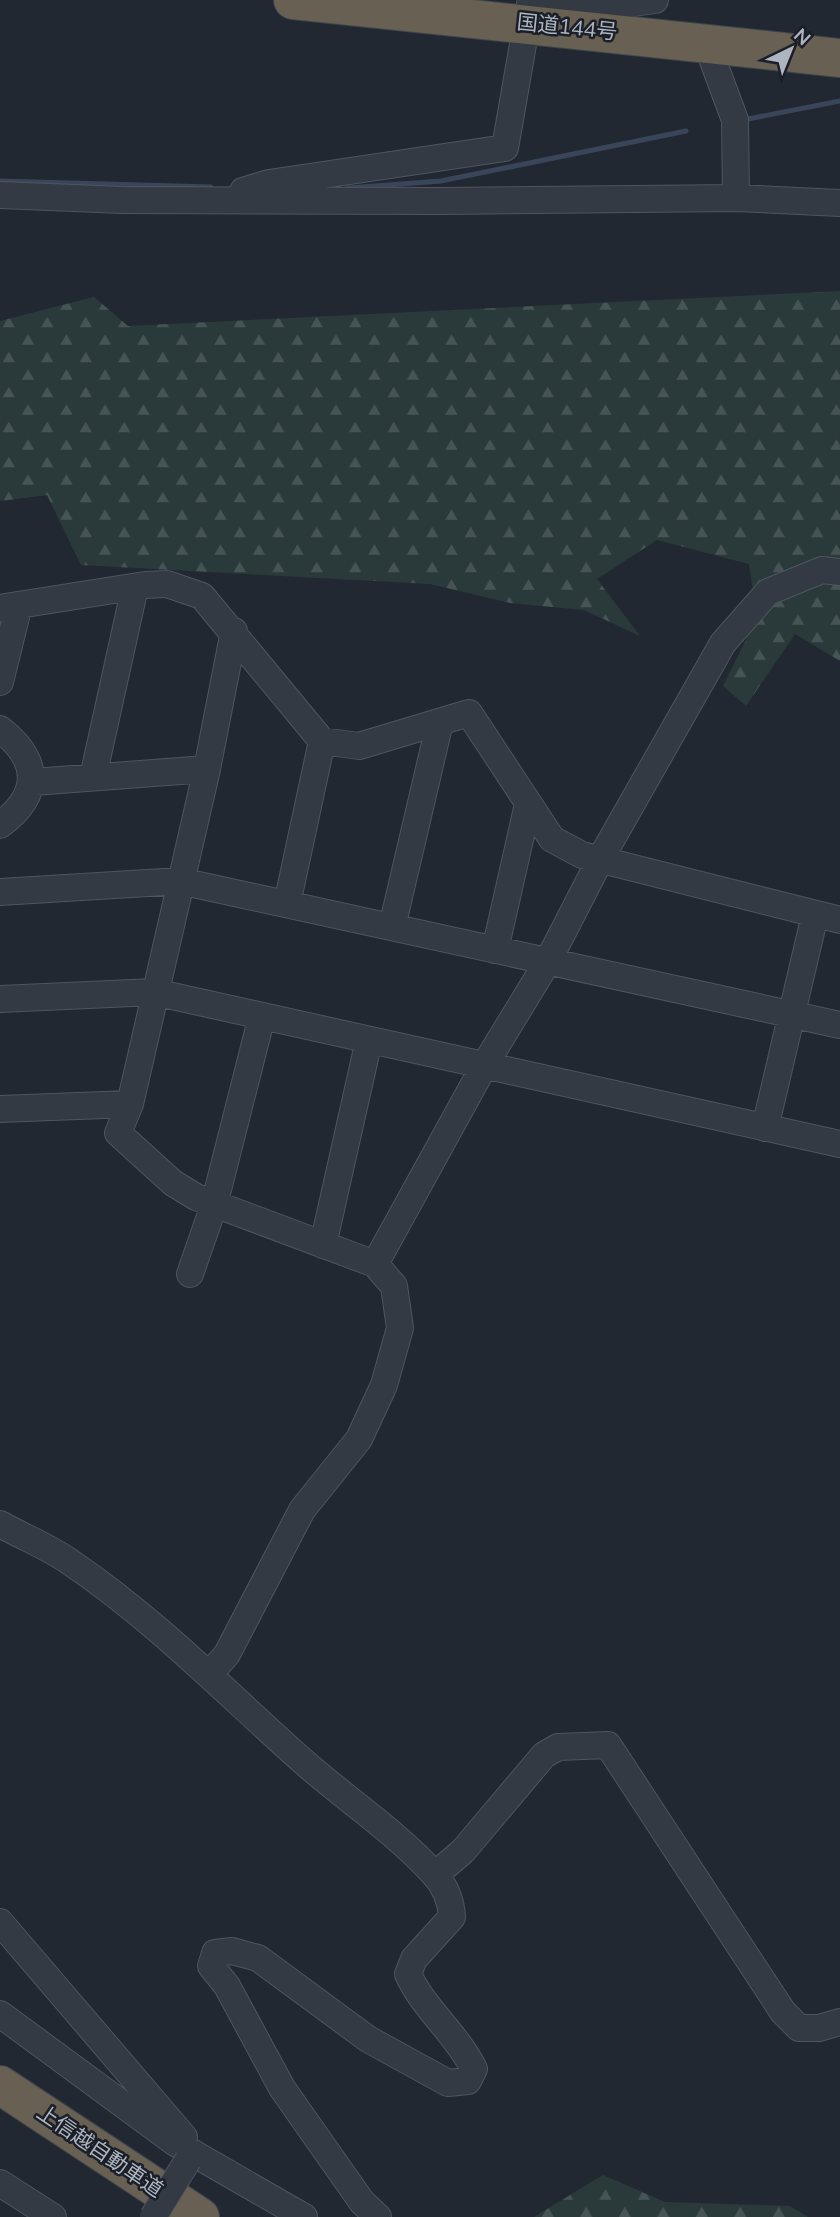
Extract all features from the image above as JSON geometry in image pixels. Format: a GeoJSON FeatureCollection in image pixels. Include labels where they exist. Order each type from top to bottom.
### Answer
{"type":"FeatureCollection","features":[{"type":"Feature","properties":{"kind":"highway","name":"国道144号"},"geometry":{"type":"LineString","coordinates":[[293,0],[395,5],[840,58]]}},
{"type":"Feature","properties":{"kind":"highway","name":"上信越自動車道"},"geometry":{"type":"LineString","coordinates":[[0,2085],[200,2217]]}},
{"type":"Feature","properties":{"kind":"highway","name":"上信越自動車道"},"geometry":{"type":"LineString","coordinates":[[0,2116],[153,2217]]}},
{"type":"Feature","properties":{"kind":"street"},"geometry":{"type":"LineString","coordinates":[[214,200],[270,183],[505,148],[530,5],[604,7],[655,0]]}},
{"type":"Feature","properties":{"kind":"street"},"geometry":{"type":"LineString","coordinates":[[706,42],[735,120],[736,198]]}},
{"type":"Feature","properties":{"kind":"street"},"geometry":{"type":"LineString","coordinates":[[0,195],[214,200],[736,198],[840,203]]}},
{"type":"Feature","properties":{"kind":"street"},"geometry":{"type":"LineString","coordinates":[[375,1264],[484,1066],[548,961],[601,858],[723,643],[768,592],[822,570],[840,572]]}},
{"type":"Feature","properties":{"kind":"street"},"geometry":{"type":"LineString","coordinates":[[0,682],[9,607],[167,584],[202,596],[234,631],[322,741],[359,746],[469,713],[552,839],[582,855],[828,917],[792,1013],[765,1128]]}},
{"type":"Feature","properties":{"kind":"street"},"geometry":{"type":"LineString","coordinates":[[93,777],[135,587]]}},
{"type":"Feature","properties":{"kind":"street"},"geometry":{"type":"LineString","coordinates":[[209,1675],[227,1654],[302,1510],[359,1439],[384,1385],[400,1328],[394,1286],[375,1264],[214,1205],[173,1183],[118,1133],[130,1104],[207,769],[234,631]]}},
{"type":"Feature","properties":{"kind":"street"},"geometry":{"type":"LineString","coordinates":[[392,927],[440,722]]}},
{"type":"Feature","properties":{"kind":"street"},"geometry":{"type":"LineString","coordinates":[[0,729],[25,754],[33,782],[25,801],[0,825]]}},
{"type":"Feature","properties":{"kind":"street"},"geometry":{"type":"LineString","coordinates":[[287,904],[322,741]]}},
{"type":"Feature","properties":{"kind":"street"},"geometry":{"type":"LineString","coordinates":[[33,782],[207,769]]}},
{"type":"Feature","properties":{"kind":"street"},"geometry":{"type":"LineString","coordinates":[[495,950],[528,804]]}},
{"type":"Feature","properties":{"kind":"street"},"geometry":{"type":"LineString","coordinates":[[0,892],[180,881],[840,1025]]}},
{"type":"Feature","properties":{"kind":"street"},"geometry":{"type":"LineString","coordinates":[[0,999],[154,992],[840,1144]]}},
{"type":"Feature","properties":{"kind":"street"},"geometry":{"type":"LineString","coordinates":[[190,1274],[214,1205],[262,1016]]}},
{"type":"Feature","properties":{"kind":"street"},"geometry":{"type":"LineString","coordinates":[[323,1245],[369,1040]]}},
{"type":"Feature","properties":{"kind":"street"},"geometry":{"type":"LineString","coordinates":[[0,1109],[130,1104]]}},
{"type":"Feature","properties":{"kind":"street"},"geometry":{"type":"LineString","coordinates":[[0,1524],[69,1561],[209,1675],[307,1764],[380,1824],[435,1875],[451,1899],[452,1917],[414,1959],[408,1973],[415,1988],[462,2045],[474,2069],[468,2081],[448,2083],[368,2039],[258,1958],[232,1951],[215,1953],[211,1966],[227,1986],[282,2088],[362,2202],[379,2217]]}},
{"type":"Feature","properties":{"kind":"street"},"geometry":{"type":"LineString","coordinates":[[435,1875],[463,1851],[544,1755],[558,1746],[608,1745],[783,2012],[799,2028],[820,2028],[840,2022]]}},
{"type":"Feature","properties":{"kind":"street"},"geometry":{"type":"LineString","coordinates":[[0,1922],[146,2090],[192,2156]]}},
{"type":"Feature","properties":{"kind":"street"},"geometry":{"type":"LineString","coordinates":[[0,2014],[192,2156],[304,2217]]}},
{"type":"Feature","properties":{"kind":"street"},"geometry":{"type":"LineString","coordinates":[[153,2217],[192,2156]]}},
{"type":"Feature","properties":{"kind":"street"},"geometry":{"type":"LineString","coordinates":[[0,2183],[53,2217]]}},
{"type":"Feature","properties":{"kind":"green space"},"geometry":{"type":"Polygon","coordinates":[[[840,291],[840,661],[795,634],[746,706],[723,686],[757,618],[749,564],[657,540],[597,579],[640,636],[584,610],[510,603],[430,584],[81,565],[47,495],[0,501],[0,321],[94,297],[128,326],[840,291]]]}},
{"type":"Feature","properties":{"kind":"green space"},"geometry":{"type":"Polygon","coordinates":[[[603,2175],[665,2202],[790,2206],[808,2217],[534,2217],[603,2175]]]}},
{"type":"Feature","properties":{"kind":"waterway"},"geometry":{"type":"LineString","coordinates":[[748,119],[840,101]]}},
{"type":"Feature","properties":{"kind":"waterway"},"geometry":{"type":"LineString","coordinates":[[348,188],[441,181],[686,131]]}},
{"type":"Feature","properties":{"kind":"waterway"},"geometry":{"type":"LineString","coordinates":[[0,181],[211,187]]}}]}
